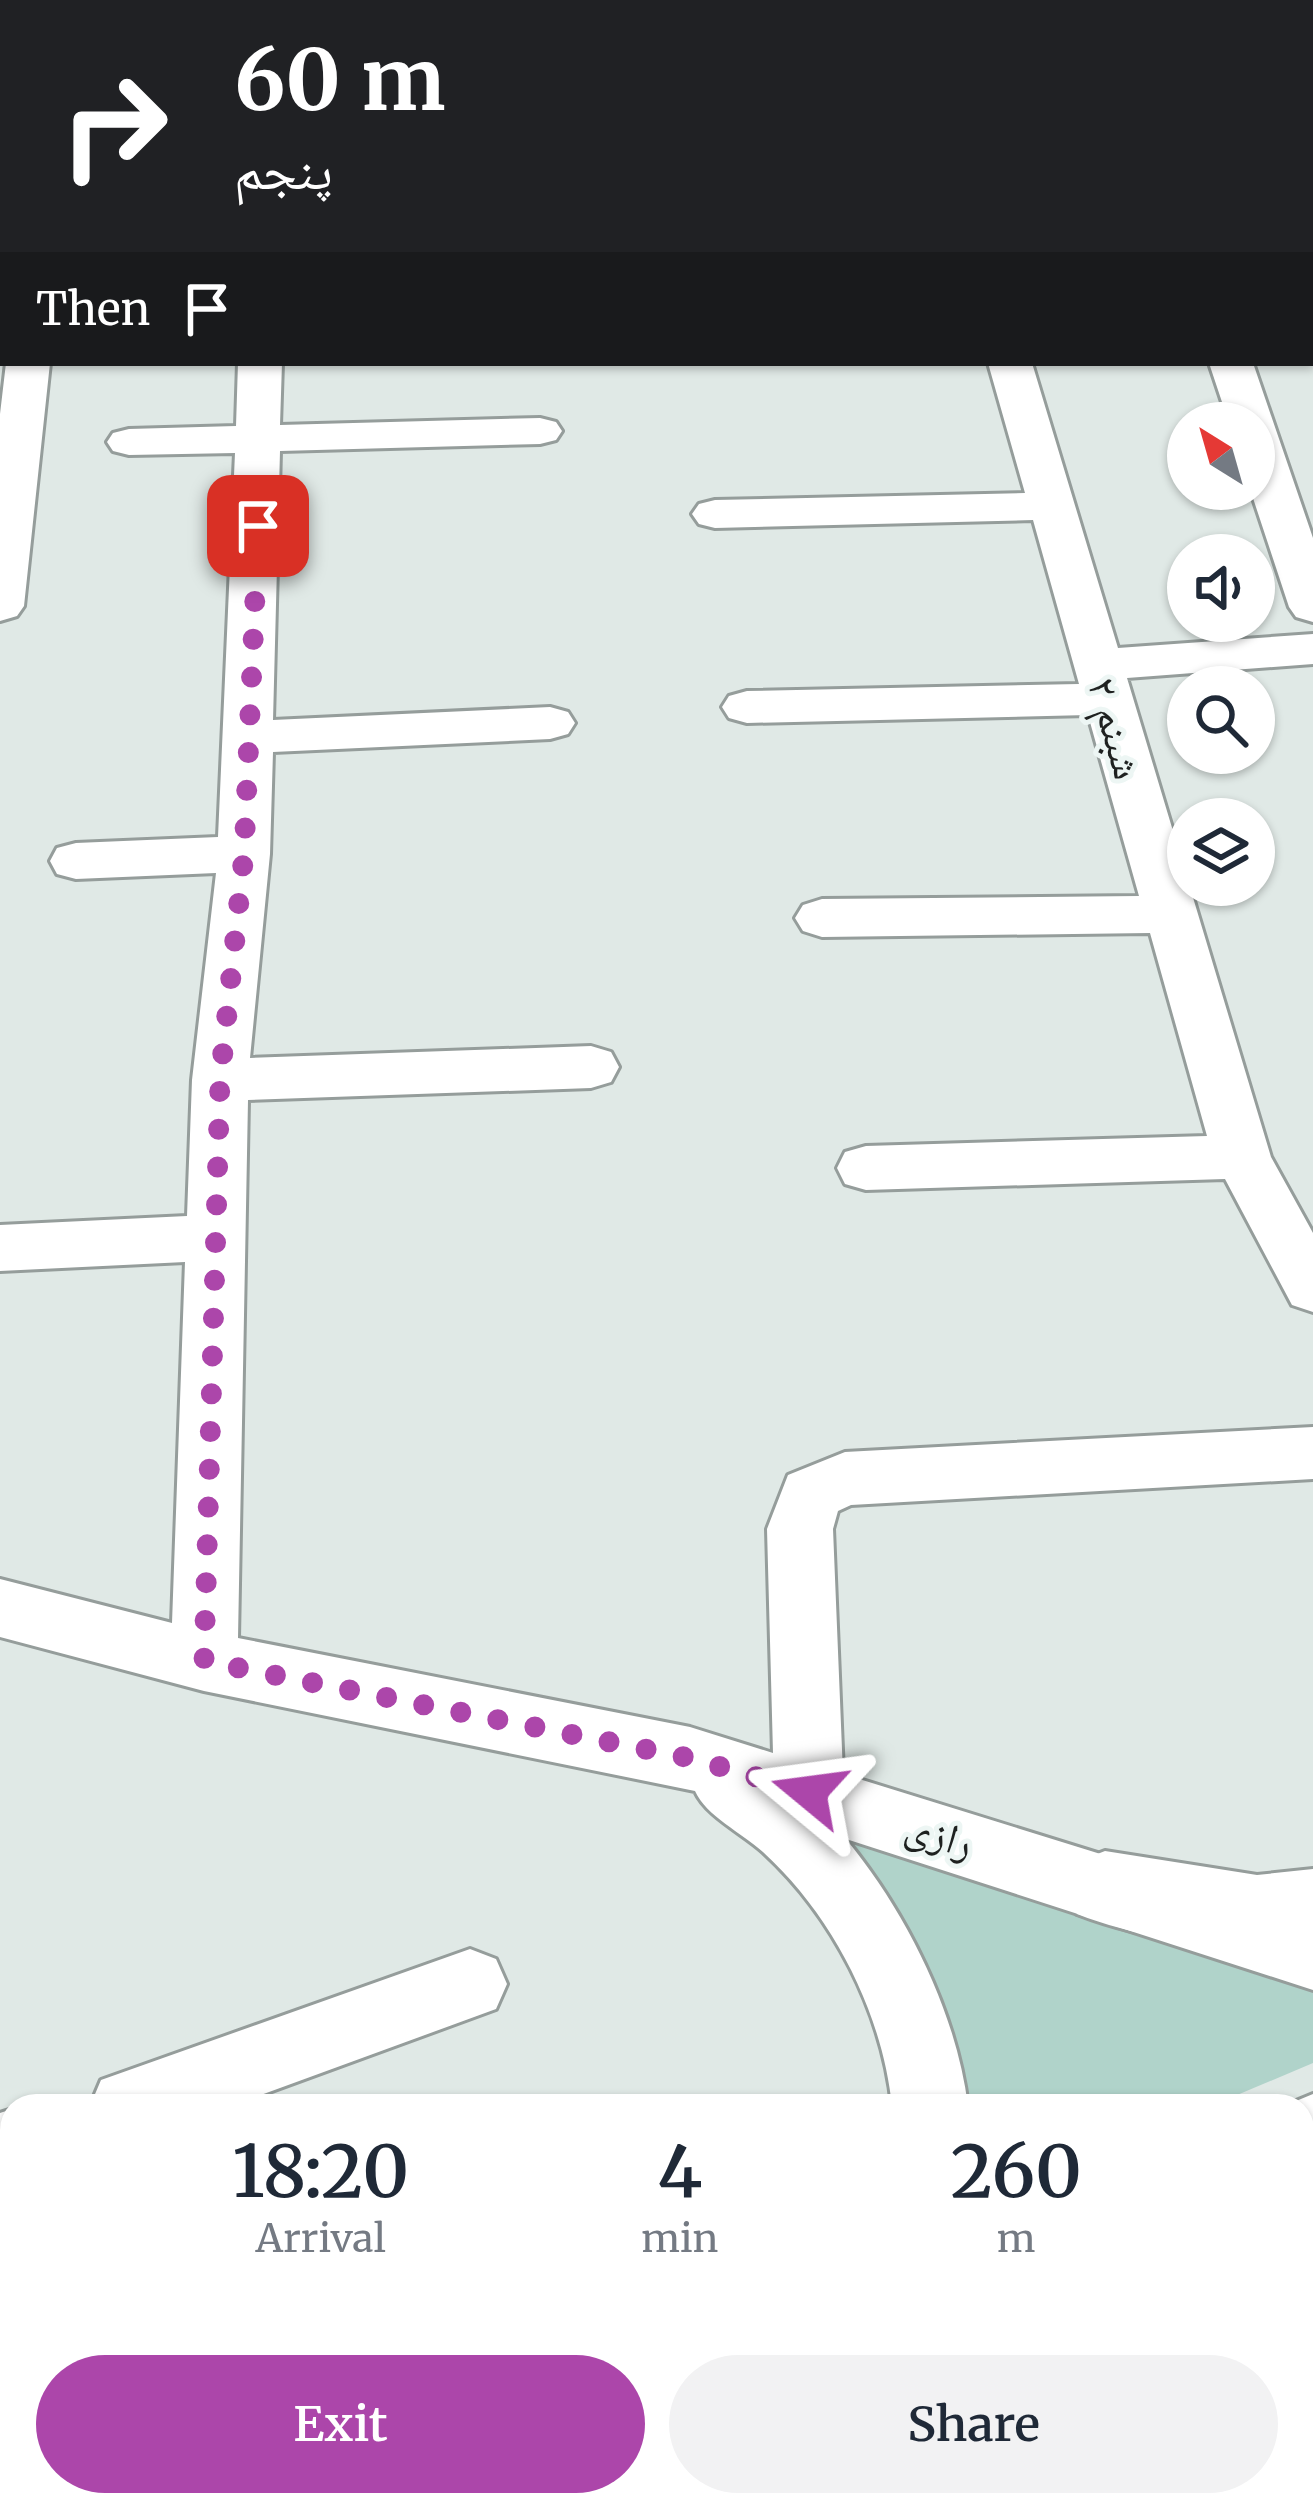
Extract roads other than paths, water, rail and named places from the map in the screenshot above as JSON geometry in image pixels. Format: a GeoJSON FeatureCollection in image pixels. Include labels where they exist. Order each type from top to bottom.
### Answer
{"type":"FeatureCollection","features":[{"type":"Feature","properties":{"kind":"main road"},"geometry":{"type":"LineString","coordinates":[[1106,1888],[1256,1912],[1313,1906]]}},
{"type":"Feature","properties":{"kind":"street"},"geometry":{"type":"LineString","coordinates":[[0,605],[28,366]]}},
{"type":"Feature","properties":{"kind":"street"},"geometry":{"type":"LineString","coordinates":[[204,1661],[220,1080],[244,854],[260,366]]}},
{"type":"Feature","properties":{"kind":"street","name":"شبنم ۲"},"geometry":{"type":"LineString","coordinates":[[1011,366],[1242,1157],[1313,1288]]}},
{"type":"Feature","properties":{"kind":"street"},"geometry":{"type":"LineString","coordinates":[[1232,366],[1244,402]]}},
{"type":"Feature","properties":{"kind":"street"},"geometry":{"type":"LineString","coordinates":[[129,442],[540,431]]}},
{"type":"Feature","properties":{"kind":"street"},"geometry":{"type":"LineString","coordinates":[[1275,494],[1313,607]]}},
{"type":"Feature","properties":{"kind":"street"},"geometry":{"type":"LineString","coordinates":[[715,514],[1051,506]]}},
{"type":"Feature","properties":{"kind":"street"},"geometry":{"type":"LineString","coordinates":[[747,706],[1103,682],[1313,649]]}},
{"type":"Feature","properties":{"kind":"street"},"geometry":{"type":"LineString","coordinates":[[250,737],[550,723]]}},
{"type":"Feature","properties":{"kind":"street"},"geometry":{"type":"LineString","coordinates":[[76,862],[244,854]]}},
{"type":"Feature","properties":{"kind":"street"},"geometry":{"type":"LineString","coordinates":[[822,918],[1171,914]]}},
{"type":"Feature","properties":{"kind":"street"},"geometry":{"type":"LineString","coordinates":[[220,1080],[591,1067]]}},
{"type":"Feature","properties":{"kind":"street"},"geometry":{"type":"LineString","coordinates":[[866,1168],[1242,1157]]}},
{"type":"Feature","properties":{"kind":"street"},"geometry":{"type":"LineString","coordinates":[[0,1248],[216,1238]]}},
{"type":"Feature","properties":{"kind":"street"},"geometry":{"type":"LineString","coordinates":[[809,1792],[800,1529],[811,1494],[845,1479],[1313,1453]]}},
{"type":"Feature","properties":{"kind":"street","name":"رازی"},"geometry":{"type":"LineString","coordinates":[[0,1608],[204,1661],[690,1758],[1313,1954]]}},
{"type":"Feature","properties":{"kind":"street"},"geometry":{"type":"LineString","coordinates":[[690,1758],[768,1808],[819,1856],[873,1931],[905,2013],[927,2094]]}},
{"type":"Feature","properties":{"kind":"street"},"geometry":{"type":"LineString","coordinates":[[162,2094],[470,1984]]}}]}
